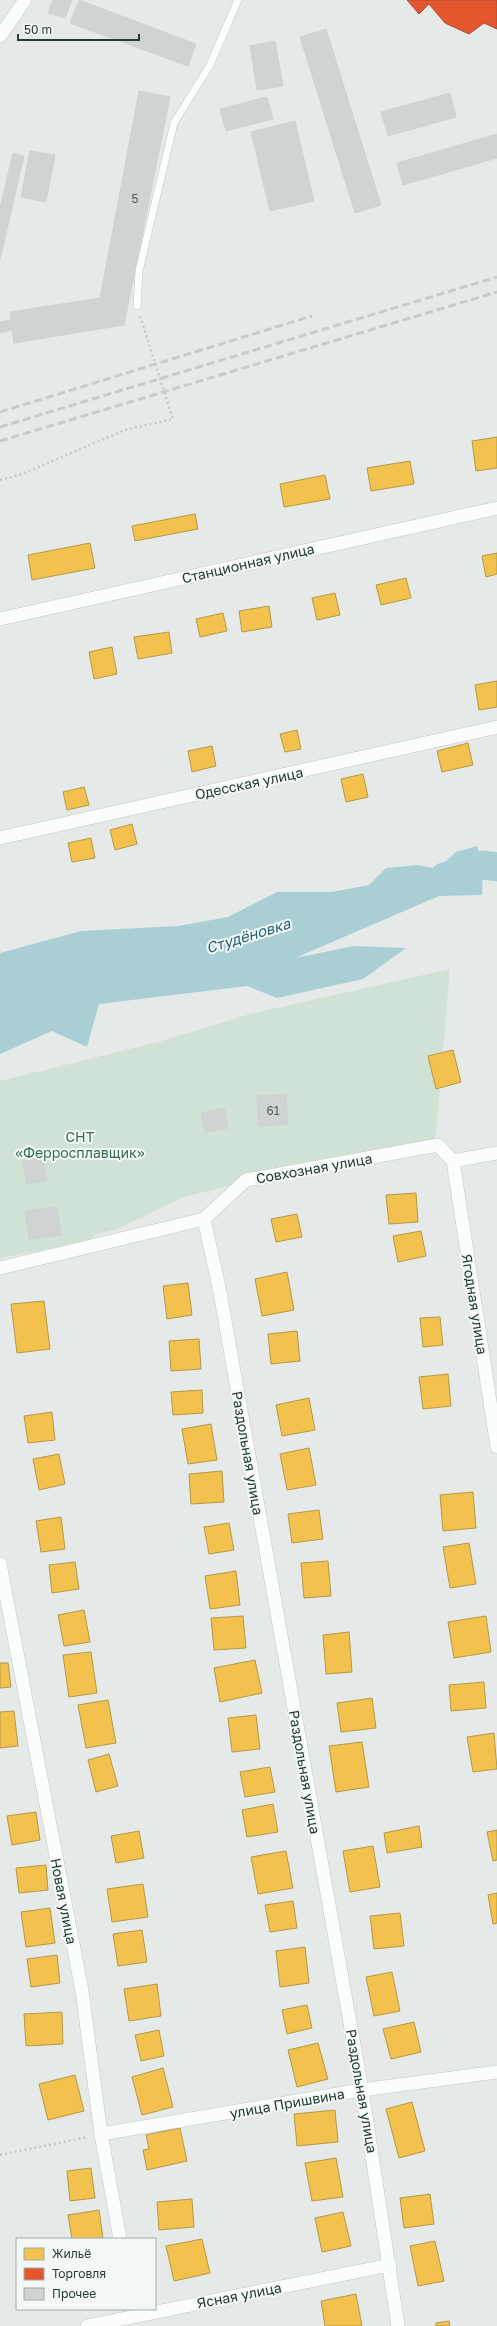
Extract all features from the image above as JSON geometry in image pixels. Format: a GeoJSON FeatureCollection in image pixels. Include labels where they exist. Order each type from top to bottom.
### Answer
{"type":"FeatureCollection","features":[{"type":"Feature","properties":{"kind":"street"},"geometry":{"type":"LineString","coordinates":[[0,36],[25,0]]}},
{"type":"Feature","properties":{"kind":"street","name":"Станционная улица"},"geometry":{"type":"LineString","coordinates":[[0,619],[497,508]]}},
{"type":"Feature","properties":{"kind":"street","name":"Одесская улица"},"geometry":{"type":"LineString","coordinates":[[0,838],[497,728]]}},
{"type":"Feature","properties":{"kind":"street","name":"Совхозная улица"},"geometry":{"type":"LineString","coordinates":[[0,1268],[204,1219],[246,1180],[438,1145],[453,1161]]}},
{"type":"Feature","properties":{"kind":"street"},"geometry":{"type":"LineString","coordinates":[[453,1161],[497,1153]]}},
{"type":"Feature","properties":{"kind":"street","name":"Ягодная улица"},"geometry":{"type":"LineString","coordinates":[[453,1161],[497,1447]]}},
{"type":"Feature","properties":{"kind":"street","name":"Раздольная улица"},"geometry":{"type":"LineString","coordinates":[[204,1219],[219,1287],[362,2090],[390,2265],[398,2326]]}},
{"type":"Feature","properties":{"kind":"street","name":"Новая улица"},"geometry":{"type":"LineString","coordinates":[[0,1564],[82,1991],[89,2059],[100,2134],[120,2238]]}},
{"type":"Feature","properties":{"kind":"street","name":"улица Пришвина"},"geometry":{"type":"LineString","coordinates":[[100,2134],[362,2090],[497,2072]]}},
{"type":"Feature","properties":{"kind":"street","name":"Ясная улица"},"geometry":{"type":"LineString","coordinates":[[156,2309],[390,2265]]}},
{"type":"Feature","properties":{"kind":"street","name":"Ясная улица"},"geometry":{"type":"LineString","coordinates":[[87,2326],[149,2310]]}},
{"type":"Feature","properties":{"kind":"lane"},"geometry":{"type":"LineString","coordinates":[[137,306],[139,271],[174,123],[210,65],[238,0]]}},
{"type":"Feature","properties":{"kind":"path"},"geometry":{"type":"LineString","coordinates":[[0,480],[22,474],[125,430],[173,419],[137,306]]}},
{"type":"Feature","properties":{"kind":"path"},"geometry":{"type":"LineString","coordinates":[[0,2155],[100,2134]]}},
{"type":"Feature","properties":{"kind":"green space","name":"СНТ «Ферросплавщик»"},"geometry":{"type":"Polygon","coordinates":[[[450,969],[436,1134],[434,1139],[331,1160],[184,1197],[115,1230],[96,1234],[87,1242],[0,1258],[0,1081],[158,1042],[250,1014],[450,969]]]}},
{"type":"Feature","properties":{"kind":"water"},"geometry":{"type":"Polygon","coordinates":[[[477,846],[483,865],[482,895],[439,896],[295,958],[354,946],[406,948],[363,979],[277,998],[247,986],[99,1004],[87,1047],[52,1031],[0,1054],[0,953],[81,931],[178,926],[228,917],[277,892],[332,892],[369,885],[386,868],[418,865],[438,869],[456,852],[477,846]]]}},
{"type":"Feature","properties":{"kind":"building: Жильё"},"geometry":{"type":"Polygon","coordinates":[[[497,437],[497,468],[476,471],[472,441],[497,437]]]}},
{"type":"Feature","properties":{"kind":"building: Жильё"},"geometry":{"type":"Polygon","coordinates":[[[410,461],[414,484],[371,491],[367,468],[410,461]]]}},
{"type":"Feature","properties":{"kind":"building: Жильё"},"geometry":{"type":"Polygon","coordinates":[[[325,475],[330,499],[284,507],[280,484],[325,475]]]}},
{"type":"Feature","properties":{"kind":"building: Жильё"},"geometry":{"type":"Polygon","coordinates":[[[195,514],[198,529],[135,541],[132,526],[195,514]]]}},
{"type":"Feature","properties":{"kind":"building: Жильё"},"geometry":{"type":"Polygon","coordinates":[[[90,543],[95,568],[32,580],[28,555],[90,543]]]}},
{"type":"Feature","properties":{"kind":"building: Жильё"},"geometry":{"type":"Polygon","coordinates":[[[497,553],[497,574],[486,577],[482,556],[497,553]]]}},
{"type":"Feature","properties":{"kind":"building: Жильё"},"geometry":{"type":"Polygon","coordinates":[[[406,578],[411,598],[381,605],[376,585],[406,578]]]}},
{"type":"Feature","properties":{"kind":"building: Жильё"},"geometry":{"type":"Polygon","coordinates":[[[335,593],[340,615],[317,620],[312,598],[335,593]]]}},
{"type":"Feature","properties":{"kind":"building: Жильё"},"geometry":{"type":"Polygon","coordinates":[[[269,606],[272,627],[242,632],[239,611],[269,606]]]}},
{"type":"Feature","properties":{"kind":"building: Жильё"},"geometry":{"type":"Polygon","coordinates":[[[223,613],[227,631],[200,637],[196,619],[223,613]]]}},
{"type":"Feature","properties":{"kind":"building: Жильё"},"geometry":{"type":"Polygon","coordinates":[[[169,632],[172,653],[138,659],[134,637],[169,632]]]}},
{"type":"Feature","properties":{"kind":"building: Жильё"},"geometry":{"type":"Polygon","coordinates":[[[112,647],[117,674],[94,679],[89,652],[112,647]]]}},
{"type":"Feature","properties":{"kind":"building: Жильё"},"geometry":{"type":"Polygon","coordinates":[[[497,681],[497,707],[479,710],[475,685],[497,681]]]}},
{"type":"Feature","properties":{"kind":"building: Жильё"},"geometry":{"type":"Polygon","coordinates":[[[297,730],[301,749],[285,752],[280,734],[297,730]]]}},
{"type":"Feature","properties":{"kind":"building: Жильё"},"geometry":{"type":"Polygon","coordinates":[[[468,743],[473,765],[442,772],[437,751],[468,743]]]}},
{"type":"Feature","properties":{"kind":"building: Жильё"},"geometry":{"type":"Polygon","coordinates":[[[212,746],[216,766],[192,772],[188,751],[212,746]]]}},
{"type":"Feature","properties":{"kind":"building: Жильё"},"geometry":{"type":"Polygon","coordinates":[[[363,774],[368,797],[346,802],[341,779],[363,774]]]}},
{"type":"Feature","properties":{"kind":"building: Жильё"},"geometry":{"type":"Polygon","coordinates":[[[84,787],[89,805],[67,810],[63,792],[84,787]]]}},
{"type":"Feature","properties":{"kind":"building: Жильё"},"geometry":{"type":"Polygon","coordinates":[[[132,824],[137,844],[115,850],[110,830],[132,824]]]}},
{"type":"Feature","properties":{"kind":"building: Жильё"},"geometry":{"type":"Polygon","coordinates":[[[91,838],[95,858],[72,862],[68,843],[91,838]]]}},
{"type":"Feature","properties":{"kind":"building: Жильё"},"geometry":{"type":"Polygon","coordinates":[[[453,1050],[461,1082],[436,1089],[428,1056],[453,1050]]]}},
{"type":"Feature","properties":{"kind":"building: Жильё"},"geometry":{"type":"Polygon","coordinates":[[[416,1193],[418,1222],[389,1224],[386,1195],[416,1193]]]}},
{"type":"Feature","properties":{"kind":"building: Жильё"},"geometry":{"type":"Polygon","coordinates":[[[297,1214],[302,1237],[276,1242],[271,1219],[297,1214]]]}},
{"type":"Feature","properties":{"kind":"building: Жильё"},"geometry":{"type":"Polygon","coordinates":[[[421,1231],[426,1256],[398,1262],[393,1236],[421,1231]]]}},
{"type":"Feature","properties":{"kind":"building: Жильё"},"geometry":{"type":"Polygon","coordinates":[[[287,1272],[294,1310],[262,1316],[255,1279],[287,1272]]]}},
{"type":"Feature","properties":{"kind":"building: Жильё"},"geometry":{"type":"Polygon","coordinates":[[[188,1283],[192,1315],[167,1319],[163,1286],[188,1283]]]}},
{"type":"Feature","properties":{"kind":"building: Жильё"},"geometry":{"type":"Polygon","coordinates":[[[44,1301],[50,1349],[17,1353],[11,1304],[44,1301]]]}},
{"type":"Feature","properties":{"kind":"building: Жильё"},"geometry":{"type":"Polygon","coordinates":[[[440,1317],[443,1345],[423,1347],[420,1318],[440,1317]]]}},
{"type":"Feature","properties":{"kind":"building: Жильё"},"geometry":{"type":"Polygon","coordinates":[[[297,1331],[300,1361],[271,1364],[268,1334],[297,1331]]]}},
{"type":"Feature","properties":{"kind":"building: Жильё"},"geometry":{"type":"Polygon","coordinates":[[[199,1339],[201,1369],[171,1371],[169,1341],[199,1339]]]}},
{"type":"Feature","properties":{"kind":"building: Жильё"},"geometry":{"type":"Polygon","coordinates":[[[448,1374],[451,1406],[423,1409],[419,1377],[448,1374]]]}},
{"type":"Feature","properties":{"kind":"building: Жильё"},"geometry":{"type":"Polygon","coordinates":[[[202,1390],[203,1413],[173,1415],[171,1392],[202,1390]]]}},
{"type":"Feature","properties":{"kind":"building: Жильё"},"geometry":{"type":"Polygon","coordinates":[[[309,1398],[315,1430],[282,1436],[276,1405],[309,1398]]]}},
{"type":"Feature","properties":{"kind":"building: Жильё"},"geometry":{"type":"Polygon","coordinates":[[[52,1412],[55,1440],[28,1443],[24,1416],[52,1412]]]}},
{"type":"Feature","properties":{"kind":"building: Жильё"},"geometry":{"type":"Polygon","coordinates":[[[211,1424],[217,1460],[188,1464],[182,1429],[211,1424]]]}},
{"type":"Feature","properties":{"kind":"building: Жильё"},"geometry":{"type":"Polygon","coordinates":[[[309,1448],[316,1485],[287,1490],[280,1454],[309,1448]]]}},
{"type":"Feature","properties":{"kind":"building: Жильё"},"geometry":{"type":"Polygon","coordinates":[[[59,1454],[65,1484],[39,1490],[33,1459],[59,1454]]]}},
{"type":"Feature","properties":{"kind":"building: Жильё"},"geometry":{"type":"Polygon","coordinates":[[[222,1471],[224,1502],[191,1504],[189,1474],[222,1471]]]}},
{"type":"Feature","properties":{"kind":"building: Жильё"},"geometry":{"type":"Polygon","coordinates":[[[473,1492],[476,1528],[443,1531],[440,1495],[473,1492]]]}},
{"type":"Feature","properties":{"kind":"building: Жильё"},"geometry":{"type":"Polygon","coordinates":[[[319,1510],[323,1539],[292,1543],[288,1514],[319,1510]]]}},
{"type":"Feature","properties":{"kind":"building: Жильё"},"geometry":{"type":"Polygon","coordinates":[[[61,1517],[65,1549],[41,1552],[36,1521],[61,1517]]]}},
{"type":"Feature","properties":{"kind":"building: Жильё"},"geometry":{"type":"Polygon","coordinates":[[[229,1523],[234,1550],[209,1554],[204,1527],[229,1523]]]}},
{"type":"Feature","properties":{"kind":"building: Жильё"},"geometry":{"type":"Polygon","coordinates":[[[469,1543],[476,1584],[450,1588],[443,1547],[469,1543]]]}},
{"type":"Feature","properties":{"kind":"building: Жильё"},"geometry":{"type":"Polygon","coordinates":[[[328,1561],[331,1596],[304,1598],[301,1563],[328,1561]]]}},
{"type":"Feature","properties":{"kind":"building: Жильё"},"geometry":{"type":"Polygon","coordinates":[[[75,1562],[79,1589],[52,1593],[49,1565],[75,1562]]]}},
{"type":"Feature","properties":{"kind":"building: Жильё"},"geometry":{"type":"Polygon","coordinates":[[[236,1571],[240,1605],[210,1609],[205,1576],[236,1571]]]}},
{"type":"Feature","properties":{"kind":"building: Жильё"},"geometry":{"type":"Polygon","coordinates":[[[84,1610],[90,1642],[64,1646],[58,1615],[84,1610]]]}},
{"type":"Feature","properties":{"kind":"building: Жильё"},"geometry":{"type":"Polygon","coordinates":[[[243,1616],[246,1648],[214,1650],[211,1618],[243,1616]]]}},
{"type":"Feature","properties":{"kind":"building: Жильё"},"geometry":{"type":"Polygon","coordinates":[[[486,1616],[491,1652],[454,1658],[448,1622],[486,1616]]]}},
{"type":"Feature","properties":{"kind":"building: Жильё"},"geometry":{"type":"Polygon","coordinates":[[[349,1632],[352,1672],[326,1674],[323,1635],[349,1632]]]}},
{"type":"Feature","properties":{"kind":"building: Жильё"},"geometry":{"type":"Polygon","coordinates":[[[91,1652],[97,1693],[69,1697],[63,1655],[91,1652]]]}},
{"type":"Feature","properties":{"kind":"building: Жильё"},"geometry":{"type":"Polygon","coordinates":[[[255,1660],[262,1693],[220,1702],[214,1668],[255,1660]]]}},
{"type":"Feature","properties":{"kind":"building: Жильё"},"geometry":{"type":"Polygon","coordinates":[[[0,1663],[8,1663],[11,1687],[0,1688],[0,1663]]]}},
{"type":"Feature","properties":{"kind":"building: Жильё"},"geometry":{"type":"Polygon","coordinates":[[[484,1682],[486,1708],[451,1711],[449,1685],[484,1682]]]}},
{"type":"Feature","properties":{"kind":"building: Жильё"},"geometry":{"type":"Polygon","coordinates":[[[372,1698],[376,1728],[341,1732],[337,1703],[372,1698]]]}},
{"type":"Feature","properties":{"kind":"building: Жильё"},"geometry":{"type":"Polygon","coordinates":[[[108,1700],[116,1743],[86,1748],[78,1705],[108,1700]]]}},
{"type":"Feature","properties":{"kind":"building: Жильё"},"geometry":{"type":"Polygon","coordinates":[[[14,1711],[18,1746],[0,1748],[0,1712],[14,1711]]]}},
{"type":"Feature","properties":{"kind":"building: Жильё"},"geometry":{"type":"Polygon","coordinates":[[[256,1715],[260,1749],[232,1752],[228,1718],[256,1715]]]}},
{"type":"Feature","properties":{"kind":"building: Жильё"},"geometry":{"type":"Polygon","coordinates":[[[494,1733],[497,1769],[473,1772],[467,1737],[494,1733]]]}},
{"type":"Feature","properties":{"kind":"building: Жильё"},"geometry":{"type":"Polygon","coordinates":[[[362,1742],[369,1787],[336,1792],[329,1746],[362,1742]]]}},
{"type":"Feature","properties":{"kind":"building: Жильё"},"geometry":{"type":"Polygon","coordinates":[[[109,1754],[118,1786],[96,1792],[88,1760],[109,1754]]]}},
{"type":"Feature","properties":{"kind":"building: Жильё"},"geometry":{"type":"Polygon","coordinates":[[[270,1767],[275,1792],[245,1797],[240,1772],[270,1767]]]}},
{"type":"Feature","properties":{"kind":"building: Жильё"},"geometry":{"type":"Polygon","coordinates":[[[273,1804],[278,1832],[247,1837],[242,1810],[273,1804]]]}},
{"type":"Feature","properties":{"kind":"building: Жильё"},"geometry":{"type":"Polygon","coordinates":[[[36,1812],[40,1840],[12,1845],[7,1816],[36,1812]]]}},
{"type":"Feature","properties":{"kind":"building: Жильё"},"geometry":{"type":"Polygon","coordinates":[[[419,1826],[422,1847],[387,1853],[384,1833],[419,1826]]]}},
{"type":"Feature","properties":{"kind":"building: Жильё"},"geometry":{"type":"Polygon","coordinates":[[[497,1830],[497,1860],[493,1861],[487,1832],[497,1830]]]}},
{"type":"Feature","properties":{"kind":"building: Жильё"},"geometry":{"type":"Polygon","coordinates":[[[139,1831],[144,1858],[116,1863],[111,1836],[139,1831]]]}},
{"type":"Feature","properties":{"kind":"building: Жильё"},"geometry":{"type":"Polygon","coordinates":[[[373,1846],[380,1887],[350,1892],[343,1851],[373,1846]]]}},
{"type":"Feature","properties":{"kind":"building: Жильё"},"geometry":{"type":"Polygon","coordinates":[[[286,1851],[293,1888],[258,1894],[251,1857],[286,1851]]]}},
{"type":"Feature","properties":{"kind":"building: Жильё"},"geometry":{"type":"Polygon","coordinates":[[[46,1865],[48,1890],[19,1893],[16,1868],[46,1865]]]}},
{"type":"Feature","properties":{"kind":"building: Жильё"},"geometry":{"type":"Polygon","coordinates":[[[143,1884],[148,1917],[112,1922],[107,1889],[143,1884]]]}},
{"type":"Feature","properties":{"kind":"building: Жильё"},"geometry":{"type":"Polygon","coordinates":[[[497,1893],[497,1923],[493,1924],[488,1895],[497,1893]]]}},
{"type":"Feature","properties":{"kind":"building: Жильё"},"geometry":{"type":"Polygon","coordinates":[[[293,1901],[297,1928],[270,1932],[265,1905],[293,1901]]]}},
{"type":"Feature","properties":{"kind":"building: Жильё"},"geometry":{"type":"Polygon","coordinates":[[[50,1908],[55,1943],[26,1947],[21,1912],[50,1908]]]}},
{"type":"Feature","properties":{"kind":"building: Жильё"},"geometry":{"type":"Polygon","coordinates":[[[400,1913],[404,1946],[374,1949],[370,1916],[400,1913]]]}},
{"type":"Feature","properties":{"kind":"building: Жильё"},"geometry":{"type":"Polygon","coordinates":[[[142,1930],[147,1962],[118,1966],[113,1934],[142,1930]]]}},
{"type":"Feature","properties":{"kind":"building: Жильё"},"geometry":{"type":"Polygon","coordinates":[[[305,1947],[309,1983],[280,1987],[276,1951],[305,1947]]]}},
{"type":"Feature","properties":{"kind":"building: Жильё"},"geometry":{"type":"Polygon","coordinates":[[[57,1955],[60,1983],[31,1987],[27,1959],[57,1955]]]}},
{"type":"Feature","properties":{"kind":"building: Жильё"},"geometry":{"type":"Polygon","coordinates":[[[392,1972],[400,2011],[374,2016],[366,1977],[392,1972]]]}},
{"type":"Feature","properties":{"kind":"building: Жильё"},"geometry":{"type":"Polygon","coordinates":[[[157,1984],[161,2016],[129,2021],[124,1989],[157,1984]]]}},
{"type":"Feature","properties":{"kind":"building: Жильё"},"geometry":{"type":"Polygon","coordinates":[[[307,2005],[312,2028],[287,2034],[282,2010],[307,2005]]]}},
{"type":"Feature","properties":{"kind":"building: Жильё"},"geometry":{"type":"Polygon","coordinates":[[[62,2012],[63,2044],[26,2046],[24,2014],[62,2012]]]}},
{"type":"Feature","properties":{"kind":"building: Жильё"},"geometry":{"type":"Polygon","coordinates":[[[414,2022],[421,2052],[391,2059],[383,2029],[414,2022]]]}},
{"type":"Feature","properties":{"kind":"building: Жильё"},"geometry":{"type":"Polygon","coordinates":[[[159,2030],[164,2056],[141,2061],[135,2035],[159,2030]]]}},
{"type":"Feature","properties":{"kind":"building: Жильё"},"geometry":{"type":"Polygon","coordinates":[[[318,2043],[328,2079],[297,2087],[288,2050],[318,2043]]]}},
{"type":"Feature","properties":{"kind":"building: Жильё"},"geometry":{"type":"Polygon","coordinates":[[[163,2068],[173,2107],[142,2115],[132,2077],[163,2068]]]}},
{"type":"Feature","properties":{"kind":"building: Жильё"},"geometry":{"type":"Polygon","coordinates":[[[75,2075],[84,2111],[48,2120],[39,2084],[75,2075]]]}},
{"type":"Feature","properties":{"kind":"building: Жильё"},"geometry":{"type":"Polygon","coordinates":[[[412,2102],[425,2151],[399,2158],[386,2109],[412,2102]]]}},
{"type":"Feature","properties":{"kind":"building: Жильё"},"geometry":{"type":"Polygon","coordinates":[[[335,2110],[338,2142],[297,2146],[294,2114],[335,2110]]]}},
{"type":"Feature","properties":{"kind":"building: Жильё"},"geometry":{"type":"Polygon","coordinates":[[[180,2128],[187,2161],[147,2170],[143,2150],[149,2149],[146,2135],[180,2128]]]}},
{"type":"Feature","properties":{"kind":"building: Жильё"},"geometry":{"type":"Polygon","coordinates":[[[336,2158],[343,2197],[312,2201],[305,2163],[336,2158]]]}},
{"type":"Feature","properties":{"kind":"building: Жильё"},"geometry":{"type":"Polygon","coordinates":[[[91,2168],[95,2198],[70,2201],[67,2171],[91,2168]]]}},
{"type":"Feature","properties":{"kind":"building: Жильё"},"geometry":{"type":"Polygon","coordinates":[[[430,2194],[434,2224],[404,2228],[400,2198],[430,2194]]]}},
{"type":"Feature","properties":{"kind":"building: Жильё"},"geometry":{"type":"Polygon","coordinates":[[[192,2199],[194,2227],[159,2230],[157,2202],[192,2199]]]}},
{"type":"Feature","properties":{"kind":"building: Жильё"},"geometry":{"type":"Polygon","coordinates":[[[99,2210],[103,2238],[72,2238],[68,2215],[99,2210]]]}},
{"type":"Feature","properties":{"kind":"building: Жильё"},"geometry":{"type":"Polygon","coordinates":[[[343,2212],[351,2246],[322,2252],[315,2218],[343,2212]]]}},
{"type":"Feature","properties":{"kind":"building: Жильё"},"geometry":{"type":"Polygon","coordinates":[[[202,2239],[210,2273],[174,2281],[166,2246],[202,2239]]]}},
{"type":"Feature","properties":{"kind":"building: Жильё"},"geometry":{"type":"Polygon","coordinates":[[[435,2241],[444,2281],[418,2286],[410,2246],[435,2241]]]}},
{"type":"Feature","properties":{"kind":"building: Жильё"},"geometry":{"type":"Polygon","coordinates":[[[356,2294],[362,2326],[325,2326],[321,2301],[356,2294]]]}},
{"type":"Feature","properties":{"kind":"building: Жильё"},"geometry":{"type":"Polygon","coordinates":[[[449,2321],[450,2326],[436,2326],[436,2323],[449,2321]]]}},
{"type":"Feature","properties":{"kind":"building: Торговля"},"geometry":{"type":"Polygon","coordinates":[[[407,0],[497,0],[497,29],[484,23],[469,34],[445,23],[429,4],[419,14],[407,0]]]}},
{"type":"Feature","properties":{"kind":"building: Прочее"},"geometry":{"type":"Polygon","coordinates":[[[53,0],[72,0],[65,18],[48,13],[53,0]]]}},
{"type":"Feature","properties":{"kind":"building: Прочее"},"geometry":{"type":"Polygon","coordinates":[[[79,0],[196,44],[188,66],[70,23],[79,0]]]}},
{"type":"Feature","properties":{"kind":"building: Прочее"},"geometry":{"type":"Polygon","coordinates":[[[326,29],[381,205],[355,213],[300,37],[326,29]]]}},
{"type":"Feature","properties":{"kind":"building: Прочее"},"geometry":{"type":"Polygon","coordinates":[[[275,41],[283,86],[257,90],[250,46],[275,41]]]}},
{"type":"Feature","properties":{"kind":"building: Прочее"},"geometry":{"type":"Polygon","coordinates":[[[139,91],[170,97],[124,325],[14,343],[10,312],[100,298],[139,91]]]}},
{"type":"Feature","properties":{"kind":"building: Прочее"},"geometry":{"type":"Polygon","coordinates":[[[450,93],[456,117],[388,136],[381,112],[450,93]]]}},
{"type":"Feature","properties":{"kind":"building: Прочее"},"geometry":{"type":"Polygon","coordinates":[[[267,97],[273,119],[226,131],[220,109],[267,97]]]}},
{"type":"Feature","properties":{"kind":"building: Прочее"},"geometry":{"type":"Polygon","coordinates":[[[295,121],[314,201],[270,211],[251,132],[295,121]]]}},
{"type":"Feature","properties":{"kind":"building: Прочее"},"geometry":{"type":"Polygon","coordinates":[[[497,134],[497,158],[403,185],[397,163],[497,134]]]}},
{"type":"Feature","properties":{"kind":"building: Прочее"},"geometry":{"type":"Polygon","coordinates":[[[30,151],[55,155],[46,202],[21,197],[30,151]]]}},
{"type":"Feature","properties":{"kind":"building: Прочее"},"geometry":{"type":"Polygon","coordinates":[[[13,153],[24,156],[0,260],[0,208],[13,153]]]}},
{"type":"Feature","properties":{"kind":"building: Прочее"},"geometry":{"type":"Polygon","coordinates":[[[10,320],[12,330],[0,333],[0,322],[10,320]]]}},
{"type":"Feature","properties":{"kind":"building: Прочее"},"geometry":{"type":"Polygon","coordinates":[[[286,1094],[288,1124],[259,1126],[257,1096],[286,1094]]]}},
{"type":"Feature","properties":{"kind":"building: Прочее"},"geometry":{"type":"Polygon","coordinates":[[[224,1108],[228,1128],[205,1133],[201,1113],[224,1108]]]}},
{"type":"Feature","properties":{"kind":"building: Прочее"},"geometry":{"type":"Polygon","coordinates":[[[42,1157],[47,1180],[27,1184],[22,1161],[42,1157]]]}},
{"type":"Feature","properties":{"kind":"building: Прочее"},"geometry":{"type":"Polygon","coordinates":[[[57,1207],[61,1235],[29,1239],[25,1211],[57,1207]]]}},
{"type":"Feature","properties":{"kind":"waterway","name":"Студёновка"},"geometry":{"type":"LineString","coordinates":[[444,877],[483,865],[497,867]]}},
{"type":"Feature","properties":{"kind":"railway"},"geometry":{"type":"LineString","coordinates":[[0,427],[497,277]]}},
{"type":"Feature","properties":{"kind":"railway"},"geometry":{"type":"LineString","coordinates":[[0,441],[497,292]]}},
{"type":"Feature","properties":{"kind":"railway"},"geometry":{"type":"LineString","coordinates":[[0,412],[312,316]]}}]}
